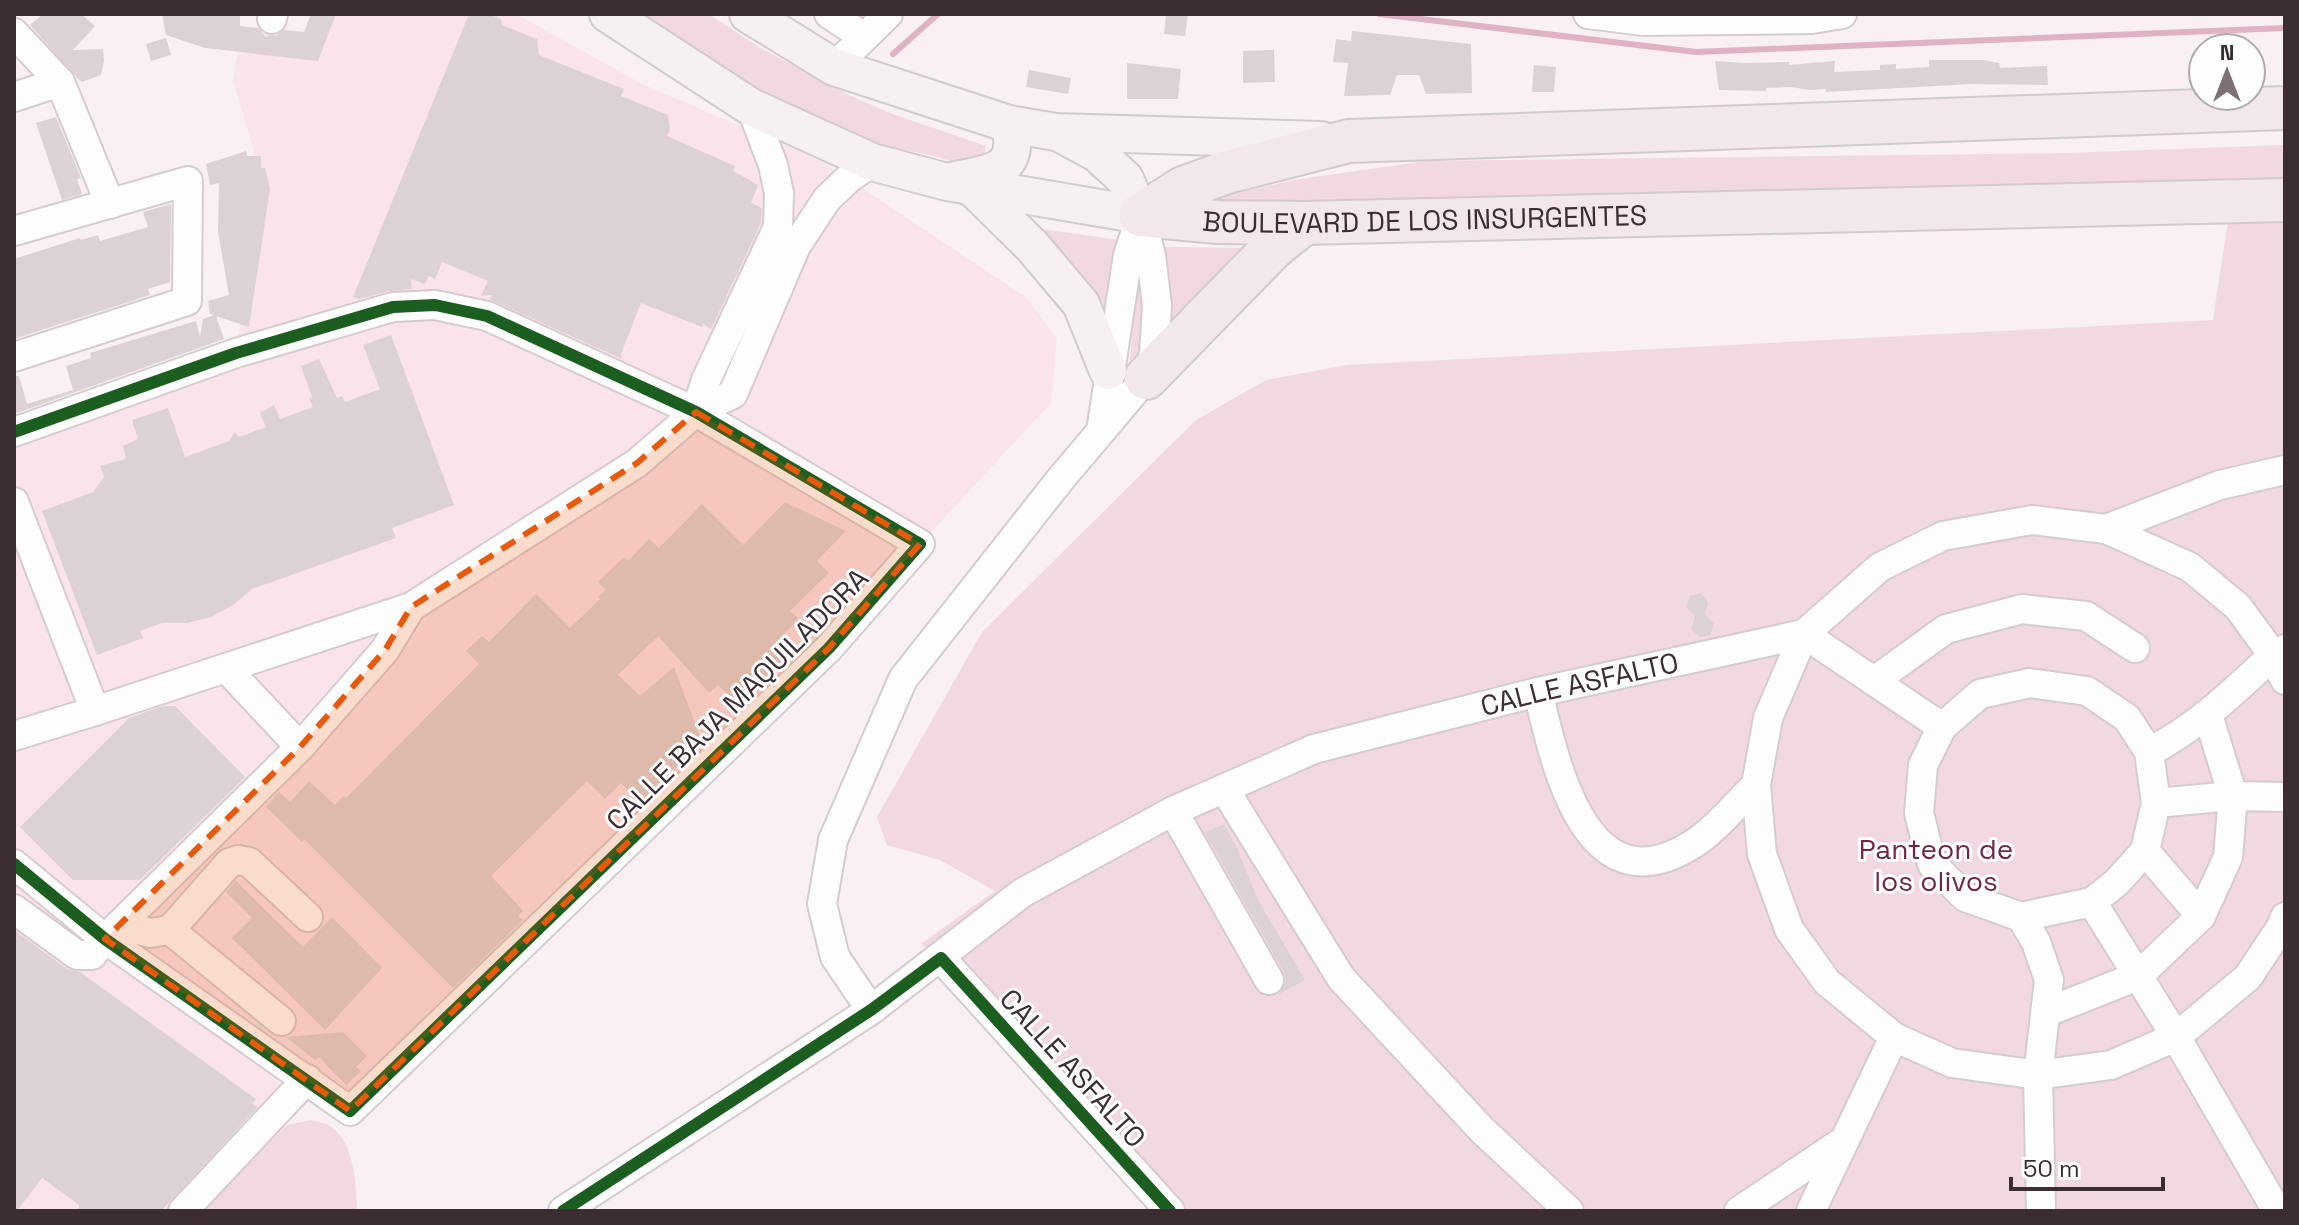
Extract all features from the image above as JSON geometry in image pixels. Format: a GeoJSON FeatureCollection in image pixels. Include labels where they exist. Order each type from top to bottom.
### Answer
{"type":"FeatureCollection","features":[{"type":"Feature","properties":{"kind":"highway"},"geometry":{"type":"LineString","coordinates":[[1141,215],[1183,188],[1227,172],[1349,141],[2285,108]]}},
{"type":"Feature","properties":{"kind":"highway","name":"BOULEVARD DE LOS INSURGENTES"},"geometry":{"type":"LineString","coordinates":[[1141,215],[1218,222],[1304,223],[2285,200]]}},
{"type":"Feature","properties":{"kind":"highway"},"geometry":{"type":"LineString","coordinates":[[1127,375],[1304,223]]}},
{"type":"Feature","properties":{"kind":"main road","name":"BOULEVARD DE LOS INSURGENTES"},"geometry":{"type":"LineString","coordinates":[[608,14],[751,107],[872,162],[960,184],[1141,215]]}},
{"type":"Feature","properties":{"kind":"main road"},"geometry":{"type":"LineString","coordinates":[[748,14],[834,67],[1009,124],[1056,132],[1349,141]]}},
{"type":"Feature","properties":{"kind":"main road"},"geometry":{"type":"LineString","coordinates":[[960,184],[1003,168],[1013,152],[1009,124]]}},
{"type":"Feature","properties":{"kind":"main road"},"geometry":{"type":"LineString","coordinates":[[1056,132],[1098,154],[1125,179],[1141,215]]}},
{"type":"Feature","properties":{"kind":"main road"},"geometry":{"type":"LineString","coordinates":[[960,184],[1032,246],[1081,304],[1127,375]]}},
{"type":"Feature","properties":{"kind":"street"},"geometry":{"type":"LineString","coordinates":[[834,67],[888,14]]}},
{"type":"Feature","properties":{"kind":"street"},"geometry":{"type":"LineString","coordinates":[[1588,14],[1643,21],[1842,14]]}},
{"type":"Feature","properties":{"kind":"street"},"geometry":{"type":"LineString","coordinates":[[831,15],[864,37]]}},
{"type":"Feature","properties":{"kind":"street"},"geometry":{"type":"LineString","coordinates":[[14,33],[60,82],[110,204]]}},
{"type":"Feature","properties":{"kind":"street"},"geometry":{"type":"LineString","coordinates":[[14,97],[60,82]]}},
{"type":"Feature","properties":{"kind":"street"},"geometry":{"type":"LineString","coordinates":[[696,412],[706,380],[778,227],[779,193],[773,165],[751,107]]}},
{"type":"Feature","properties":{"kind":"street"},"geometry":{"type":"LineString","coordinates":[[14,736],[411,607],[637,463],[696,412],[733,394],[796,246],[827,199],[872,162]]}},
{"type":"Feature","properties":{"kind":"street"},"geometry":{"type":"LineString","coordinates":[[14,231],[188,181],[187,301],[14,357]]}},
{"type":"Feature","properties":{"kind":"street"},"geometry":{"type":"LineString","coordinates":[[1101,431],[1127,375],[1154,354],[1157,305],[1151,256],[1141,215]]}},
{"type":"Feature","properties":{"kind":"street"},"geometry":{"type":"LineString","coordinates":[[871,1010],[835,957],[822,904],[833,840],[903,679],[1101,431],[1127,375],[1128,255],[1141,215]]}},
{"type":"Feature","properties":{"kind":"street","name":"CALLE BAJA MAQUILADORA"},"geometry":{"type":"LineString","coordinates":[[14,432],[251,349],[393,307],[435,305],[487,316],[696,412],[920,544],[829,648],[350,1111],[112,932],[14,864]]}},
{"type":"Feature","properties":{"kind":"street"},"geometry":{"type":"LineString","coordinates":[[2106,529],[2220,485],[2285,470]]}},
{"type":"Feature","properties":{"kind":"street"},"geometry":{"type":"LineString","coordinates":[[14,502],[95,711]]}},
{"type":"Feature","properties":{"kind":"street"},"geometry":{"type":"LineString","coordinates":[[2149,752],[2179,737],[2281,662],[2238,607],[2190,567],[2106,529],[2032,520],[1943,536],[1880,567],[1804,634],[1768,718],[1756,785],[1762,854],[1789,929],[1827,982],[1894,1037],[1952,1063],[2038,1075],[2111,1065],[2176,1037],[2248,977],[2284,925]]}},
{"type":"Feature","properties":{"kind":"street"},"geometry":{"type":"LineString","coordinates":[[14,909],[77,955],[92,955],[300,747],[385,650],[411,607]]}},
{"type":"Feature","properties":{"kind":"street"},"geometry":{"type":"LineString","coordinates":[[1874,681],[1946,629],[2022,609],[2086,616],[2135,648]]}},
{"type":"Feature","properties":{"kind":"street"},"geometry":{"type":"LineString","coordinates":[[1804,634],[1942,727]]}},
{"type":"Feature","properties":{"kind":"street","name":"CALLE ASFALTO"},"geometry":{"type":"LineString","coordinates":[[1170,1211],[941,958],[1022,893],[1173,811],[1314,749],[1538,692],[1804,634]]}},
{"type":"Feature","properties":{"kind":"street"},"geometry":{"type":"LineString","coordinates":[[226,668],[300,747]]}},
{"type":"Feature","properties":{"kind":"street"},"geometry":{"type":"LineString","coordinates":[[2030,683],[2087,691],[2127,718],[2149,752],[2156,803],[2145,851],[2117,882],[2092,902],[2021,917],[1965,897],[1932,864],[1919,813],[1923,765],[1942,727],[1980,694],[2030,683]]}},
{"type":"Feature","properties":{"kind":"street"},"geometry":{"type":"LineString","coordinates":[[1538,692],[1553,755],[1569,801],[1590,834],[1615,855],[1641,861],[1665,857],[1700,839],[1756,785]]}},
{"type":"Feature","properties":{"kind":"street"},"geometry":{"type":"LineString","coordinates":[[2047,1012],[2138,976],[2201,916],[2228,857],[2233,796],[2208,715]]}},
{"type":"Feature","properties":{"kind":"street"},"geometry":{"type":"LineString","coordinates":[[1225,790],[1341,978],[1482,1130],[1569,1211]]}},
{"type":"Feature","properties":{"kind":"street"},"geometry":{"type":"LineString","coordinates":[[2156,803],[2233,796],[2285,797]]}},
{"type":"Feature","properties":{"kind":"street"},"geometry":{"type":"LineString","coordinates":[[1173,811],[1269,980]]}},
{"type":"Feature","properties":{"kind":"street"},"geometry":{"type":"LineString","coordinates":[[2145,851],[2201,916]]}},
{"type":"Feature","properties":{"kind":"street"},"geometry":{"type":"LineString","coordinates":[[112,932],[170,930],[229,863],[238,860],[249,862],[308,917]]}},
{"type":"Feature","properties":{"kind":"street"},"geometry":{"type":"LineString","coordinates":[[2092,902],[2176,1037],[2277,1211]]}},
{"type":"Feature","properties":{"kind":"street"},"geometry":{"type":"LineString","coordinates":[[2021,917],[2036,942],[2049,980],[2038,1075],[2041,1211]]}},
{"type":"Feature","properties":{"kind":"street"},"geometry":{"type":"LineString","coordinates":[[170,930],[281,1021]]}},
{"type":"Feature","properties":{"kind":"street"},"geometry":{"type":"LineString","coordinates":[[563,1211],[871,1010],[941,958]]}},
{"type":"Feature","properties":{"kind":"street"},"geometry":{"type":"LineString","coordinates":[[1816,1209],[1845,1139],[1894,1037]]}},
{"type":"Feature","properties":{"kind":"street"},"geometry":{"type":"LineString","coordinates":[[183,1211],[307,1079]]}},
{"type":"Feature","properties":{"kind":"street"},"geometry":{"type":"LineString","coordinates":[[1739,1211],[1845,1139]]}},
{"type":"Feature","properties":{"kind":"highlighted area"},"geometry":{"type":"Polygon","coordinates":[[[696,412],[920,544],[829,648],[350,1111],[105,939],[300,747],[385,650],[411,607],[637,463],[696,412]]]}},
{"type":"Feature","properties":{"kind":"shaded area"},"geometry":{"type":"Polygon","coordinates":[[[327,14],[516,14],[642,84],[821,161],[1027,298],[1057,339],[1051,403],[920,544],[350,1111],[307,1079],[183,1211],[14,1211],[14,431],[236,353],[261,176],[233,80],[238,52],[308,58],[327,14]]]}},
{"type":"Feature","properties":{"kind":"green space"},"geometry":{"type":"Polygon","coordinates":[[[624,14],[709,14],[760,48],[847,94],[890,113],[986,146],[980,169],[926,154],[855,141],[818,128],[624,14]]]}},
{"type":"Feature","properties":{"kind":"green space"},"geometry":{"type":"Polygon","coordinates":[[[2285,145],[2285,186],[1220,209],[1208,199],[1300,179],[1426,161],[2068,153],[2285,145]]]}},
{"type":"Feature","properties":{"kind":"green space","name":"Panteon de los olivos"},"geometry":{"type":"Polygon","coordinates":[[[2229,214],[2285,215],[2285,1211],[1170,1211],[941,958],[921,944],[995,891],[940,860],[887,845],[877,817],[982,632],[1196,420],[1266,380],[1347,365],[2213,320],[2229,214]]]}},
{"type":"Feature","properties":{"kind":"green space"},"geometry":{"type":"Polygon","coordinates":[[[1026,227],[1127,241],[1108,333],[1026,227]]]}},
{"type":"Feature","properties":{"kind":"green space"},"geometry":{"type":"Polygon","coordinates":[[[1164,247],[1265,248],[1169,337],[1172,292],[1164,247]]]}},
{"type":"Feature","properties":{"kind":"green space"},"geometry":{"type":"Polygon","coordinates":[[[1139,261],[1147,348],[1129,369],[1139,261]]]}},
{"type":"Feature","properties":{"kind":"green space"},"geometry":{"type":"Polygon","coordinates":[[[312,1120],[330,1126],[345,1143],[352,1165],[357,1211],[200,1211],[287,1125],[312,1120]]]}},
{"type":"Feature","properties":{"kind":"building"},"geometry":{"type":"Polygon","coordinates":[[[43,14],[81,14],[95,26],[73,50],[103,49],[101,75],[82,82],[77,78],[30,25],[43,14]]]}},
{"type":"Feature","properties":{"kind":"building"},"geometry":{"type":"Polygon","coordinates":[[[162,14],[240,14],[240,26],[258,28],[265,36],[277,35],[284,30],[304,32],[311,14],[336,14],[318,61],[205,48],[166,35],[162,14]]]}},
{"type":"Feature","properties":{"kind":"building"},"geometry":{"type":"Polygon","coordinates":[[[469,14],[489,14],[501,19],[502,25],[537,39],[539,55],[624,89],[621,96],[668,115],[670,130],[667,136],[735,166],[733,171],[758,185],[751,203],[762,208],[761,223],[711,329],[641,303],[621,354],[622,359],[489,299],[493,295],[481,296],[488,281],[442,262],[435,279],[429,276],[425,284],[411,279],[412,289],[359,299],[353,297],[469,14]]]}},
{"type":"Feature","properties":{"kind":"building"},"geometry":{"type":"Polygon","coordinates":[[[1166,14],[1188,14],[1185,36],[1164,34],[1166,14]]]}},
{"type":"Feature","properties":{"kind":"building"},"geometry":{"type":"Polygon","coordinates":[[[1352,31],[1471,44],[1472,93],[1426,94],[1419,75],[1397,75],[1390,95],[1344,96],[1348,63],[1333,62],[1336,39],[1351,41],[1352,31]]]}},
{"type":"Feature","properties":{"kind":"building"},"geometry":{"type":"Polygon","coordinates":[[[166,38],[171,55],[151,61],[146,44],[166,38]]]}},
{"type":"Feature","properties":{"kind":"building"},"geometry":{"type":"Polygon","coordinates":[[[1274,50],[1275,82],[1243,83],[1243,51],[1274,50]]]}},
{"type":"Feature","properties":{"kind":"building"},"geometry":{"type":"Polygon","coordinates":[[[1929,60],[1983,60],[1999,63],[2000,68],[2047,66],[2048,85],[1973,84],[1826,92],[1826,89],[1791,87],[1766,88],[1766,91],[1719,90],[1715,61],[1789,62],[1789,65],[1835,61],[1834,72],[1880,70],[1880,65],[1896,64],[1896,69],[1929,67],[1929,60]]]}},
{"type":"Feature","properties":{"kind":"building"},"geometry":{"type":"Polygon","coordinates":[[[1127,63],[1181,69],[1178,99],[1127,99],[1127,63]]]}},
{"type":"Feature","properties":{"kind":"building"},"geometry":{"type":"Polygon","coordinates":[[[1534,65],[1556,67],[1554,92],[1532,92],[1534,65]]]}},
{"type":"Feature","properties":{"kind":"building"},"geometry":{"type":"Polygon","coordinates":[[[1029,70],[1071,78],[1068,94],[1026,87],[1029,70]]]}},
{"type":"Feature","properties":{"kind":"building"},"geometry":{"type":"Polygon","coordinates":[[[56,117],[81,178],[77,179],[82,194],[62,200],[36,123],[56,117]]]}},
{"type":"Feature","properties":{"kind":"building"},"geometry":{"type":"Polygon","coordinates":[[[246,151],[247,156],[261,156],[261,168],[265,168],[270,189],[249,327],[216,316],[224,339],[14,414],[14,376],[19,376],[27,404],[73,390],[66,366],[91,358],[90,353],[196,321],[200,337],[203,319],[214,315],[210,314],[208,301],[229,295],[218,232],[219,183],[210,185],[206,164],[246,151]]]}},
{"type":"Feature","properties":{"kind":"building"},"geometry":{"type":"Polygon","coordinates":[[[171,204],[170,282],[148,289],[150,295],[14,339],[14,259],[80,238],[98,235],[100,241],[148,227],[143,212],[171,204]]]}},
{"type":"Feature","properties":{"kind":"building"},"geometry":{"type":"Polygon","coordinates":[[[391,335],[454,505],[392,528],[396,538],[252,589],[233,605],[211,617],[187,623],[162,623],[140,631],[143,638],[97,655],[42,511],[93,492],[104,477],[100,466],[126,459],[123,446],[138,439],[132,420],[168,408],[185,457],[229,441],[235,432],[239,437],[266,427],[260,413],[274,405],[280,419],[313,407],[301,366],[319,359],[337,398],[342,396],[345,402],[380,389],[363,345],[391,335]]]}},
{"type":"Feature","properties":{"kind":"building"},"geometry":{"type":"Polygon","coordinates":[[[785,502],[846,531],[817,561],[829,573],[790,611],[799,619],[783,635],[796,648],[755,688],[749,681],[732,698],[718,685],[709,693],[658,636],[618,675],[640,696],[674,667],[702,742],[642,803],[621,783],[605,799],[587,781],[491,876],[523,911],[518,916],[523,920],[453,988],[304,839],[302,842],[266,807],[279,792],[290,802],[309,781],[335,805],[343,796],[346,798],[479,664],[466,651],[482,636],[489,642],[536,594],[570,628],[600,599],[598,597],[606,590],[598,582],[624,557],[628,561],[649,539],[659,548],[702,504],[743,545],[785,502]]]}},
{"type":"Feature","properties":{"kind":"building"},"geometry":{"type":"Polygon","coordinates":[[[1701,593],[1708,603],[1705,614],[1714,624],[1710,635],[1700,637],[1691,630],[1695,616],[1686,607],[1690,596],[1701,593]]]}},
{"type":"Feature","properties":{"kind":"building"},"geometry":{"type":"Polygon","coordinates":[[[163,706],[175,706],[245,777],[140,880],[73,880],[20,827],[129,718],[163,706]]]}},
{"type":"Feature","properties":{"kind":"building"},"geometry":{"type":"Polygon","coordinates":[[[1224,824],[1257,898],[1305,980],[1279,994],[1286,981],[1284,972],[1205,833],[1224,824]]]}},
{"type":"Feature","properties":{"kind":"building"},"geometry":{"type":"Polygon","coordinates":[[[236,881],[303,947],[332,917],[382,968],[325,1030],[232,938],[252,918],[226,892],[236,881]]]}},
{"type":"Feature","properties":{"kind":"building"},"geometry":{"type":"Polygon","coordinates":[[[14,930],[67,969],[80,972],[256,1099],[252,1104],[258,1107],[161,1211],[79,1211],[79,1205],[42,1178],[14,1211],[14,930]]]}},
{"type":"Feature","properties":{"kind":"building"},"geometry":{"type":"Polygon","coordinates":[[[343,1032],[367,1056],[356,1067],[361,1071],[346,1085],[319,1057],[315,1060],[286,1037],[343,1032]]]}},
{"type":"Feature","properties":{"kind":"waterway"},"geometry":{"type":"LineString","coordinates":[[893,54],[938,14]]}},
{"type":"Feature","properties":{"kind":"waterway"},"geometry":{"type":"LineString","coordinates":[[1379,14],[1696,52],[2285,28]]}},
{"type":"Feature","properties":{"kind":"cycle path"},"geometry":{"type":"LineString","coordinates":[[14,432],[236,353],[393,307],[435,305],[487,316],[696,412],[920,544],[829,648],[350,1111],[105,939],[14,864]]}},
{"type":"Feature","properties":{"kind":"cycle path"},"geometry":{"type":"LineString","coordinates":[[563,1211],[871,1010],[941,958],[1170,1211]]}}]}
